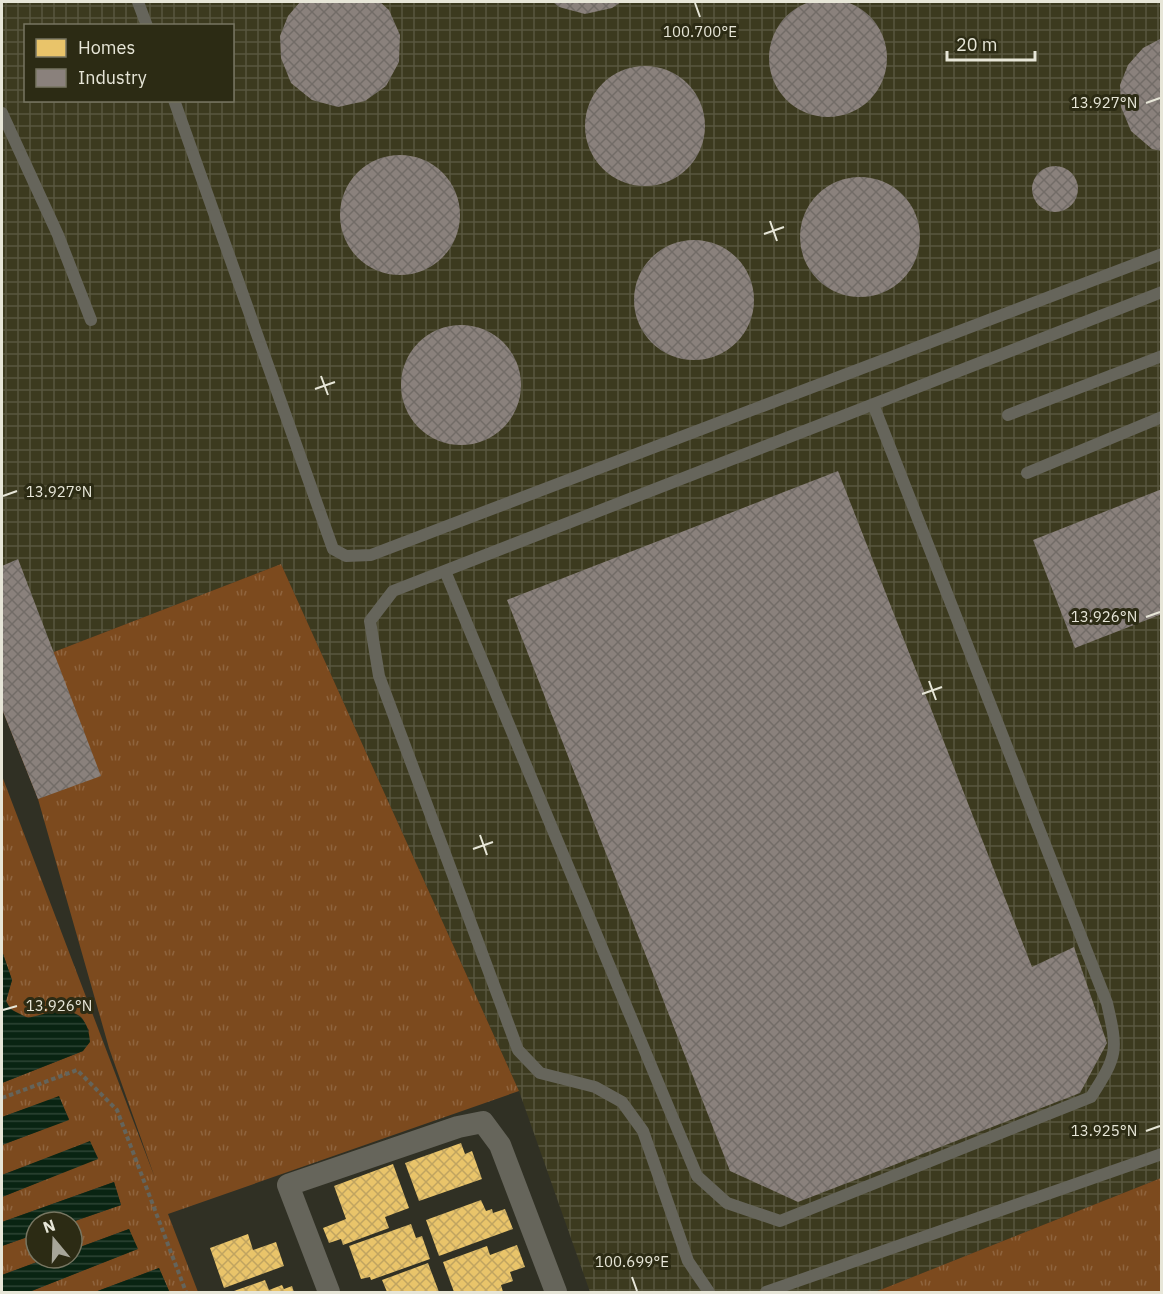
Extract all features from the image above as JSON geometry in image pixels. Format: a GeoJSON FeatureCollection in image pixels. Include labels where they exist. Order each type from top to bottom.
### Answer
{"type":"FeatureCollection","features":[{"type":"Feature","properties":{"kind":"street"},"geometry":{"type":"LineString","coordinates":[[329,1293],[288,1185],[458,1127],[483,1122],[500,1145],[555,1293]]}},
{"type":"Feature","properties":{"kind":"lane"},"geometry":{"type":"LineString","coordinates":[[138,2],[146,24]]}},
{"type":"Feature","properties":{"kind":"lane"},"geometry":{"type":"LineString","coordinates":[[175,102],[333,549],[346,556],[371,555],[1161,254]]}},
{"type":"Feature","properties":{"kind":"lane"},"geometry":{"type":"LineString","coordinates":[[2,113],[58,235],[91,320]]}},
{"type":"Feature","properties":{"kind":"lane"},"geometry":{"type":"LineString","coordinates":[[709,1293],[688,1261],[643,1131],[622,1102],[596,1087],[540,1073],[518,1050],[383,688],[370,621],[393,591],[1161,292]]}},
{"type":"Feature","properties":{"kind":"lane"},"geometry":{"type":"LineString","coordinates":[[1008,416],[1161,356]]}},
{"type":"Feature","properties":{"kind":"lane"},"geometry":{"type":"LineString","coordinates":[[445,571],[697,1176],[728,1203],[780,1221],[1091,1097],[1110,1068],[1116,1041],[1107,1003],[873,404]]}},
{"type":"Feature","properties":{"kind":"lane"},"geometry":{"type":"LineString","coordinates":[[1027,473],[1161,417]]}},
{"type":"Feature","properties":{"kind":"lane"},"geometry":{"type":"LineString","coordinates":[[766,1293],[1161,1154]]}},
{"type":"Feature","properties":{"kind":"path"},"geometry":{"type":"LineString","coordinates":[[2,1098],[77,1070],[117,1110],[186,1293]]}},
{"type":"Feature","properties":{"kind":"shaded area"},"geometry":{"type":"Polygon","coordinates":[[[2,2],[1161,2],[1161,1178],[875,1292],[590,1292],[519,1091],[281,564],[2,672],[2,2]]]}},
{"type":"Feature","properties":{"kind":"shaded area"},"geometry":{"type":"Polygon","coordinates":[[[2,951],[12,980],[6,1001],[10,1009],[28,1018],[60,1012],[77,1015],[88,1029],[90,1042],[83,1051],[2,1083],[2,951]]]}},
{"type":"Feature","properties":{"kind":"shaded area"},"geometry":{"type":"Polygon","coordinates":[[[59,1096],[69,1120],[2,1145],[2,1117],[59,1096]]]}},
{"type":"Feature","properties":{"kind":"shaded area"},"geometry":{"type":"Polygon","coordinates":[[[90,1141],[98,1159],[2,1197],[2,1175],[90,1141]]]}},
{"type":"Feature","properties":{"kind":"shaded area"},"geometry":{"type":"Polygon","coordinates":[[[114,1182],[121,1205],[84,1218],[84,1210],[36,1210],[114,1182]]]}},
{"type":"Feature","properties":{"kind":"shaded area"},"geometry":{"type":"Polygon","coordinates":[[[24,1214],[24,1238],[2,1246],[2,1222],[24,1214]]]}},
{"type":"Feature","properties":{"kind":"shaded area"},"geometry":{"type":"Polygon","coordinates":[[[129,1229],[138,1249],[29,1292],[2,1292],[2,1275],[24,1267],[24,1270],[84,1270],[84,1246],[129,1229]]]}},
{"type":"Feature","properties":{"kind":"shaded area"},"geometry":{"type":"Polygon","coordinates":[[[159,1268],[169,1291],[95,1292],[159,1268]]]}},
{"type":"Feature","properties":{"kind":"green space"},"geometry":{"type":"Polygon","coordinates":[[[281,564],[519,1091],[168,1214],[198,1292],[164,1292],[169,1291],[159,1268],[95,1292],[29,1292],[137,1249],[129,1229],[84,1246],[84,1218],[121,1205],[114,1182],[36,1210],[24,1210],[24,1214],[2,1222],[2,1197],[98,1158],[90,1142],[2,1175],[2,1145],[69,1119],[59,1097],[2,1117],[2,1083],[83,1051],[89,1030],[81,1017],[73,1013],[23,1016],[14,1011],[6,1001],[12,980],[2,951],[2,776],[155,1178],[109,1048],[38,799],[2,709],[2,672],[281,564]]]}},
{"type":"Feature","properties":{"kind":"green space"},"geometry":{"type":"Polygon","coordinates":[[[1161,1178],[1161,1292],[875,1292],[1161,1178]]]}},
{"type":"Feature","properties":{"kind":"green space"},"geometry":{"type":"Polygon","coordinates":[[[24,1238],[24,1267],[2,1275],[2,1246],[24,1238]]]}},
{"type":"Feature","properties":{"kind":"building: Homes"},"geometry":{"type":"Polygon","coordinates":[[[461,1143],[465,1154],[472,1151],[482,1179],[419,1201],[405,1163],[461,1143]]]}},
{"type":"Feature","properties":{"kind":"building: Homes"},"geometry":{"type":"Polygon","coordinates":[[[393,1164],[409,1208],[385,1217],[389,1228],[343,1245],[341,1239],[329,1243],[323,1228],[346,1219],[334,1186],[393,1164]]]}},
{"type":"Feature","properties":{"kind":"building: Homes"},"geometry":{"type":"Polygon","coordinates":[[[481,1200],[486,1211],[492,1209],[493,1213],[505,1209],[513,1229],[439,1256],[426,1220],[481,1200]]]}},
{"type":"Feature","properties":{"kind":"building: Homes"},"geometry":{"type":"Polygon","coordinates":[[[411,1224],[416,1238],[422,1236],[430,1259],[371,1280],[370,1277],[361,1279],[349,1246],[411,1224]]]}},
{"type":"Feature","properties":{"kind":"building: Homes"},"geometry":{"type":"Polygon","coordinates":[[[248,1234],[253,1250],[276,1242],[284,1266],[224,1288],[210,1248],[248,1234]]]}},
{"type":"Feature","properties":{"kind":"building: Homes"},"geometry":{"type":"Polygon","coordinates":[[[517,1245],[525,1267],[510,1272],[513,1281],[501,1285],[503,1292],[454,1292],[443,1262],[487,1246],[490,1255],[517,1245]]]}},
{"type":"Feature","properties":{"kind":"building: Homes"},"geometry":{"type":"Polygon","coordinates":[[[428,1263],[439,1292],[387,1292],[382,1280],[428,1263]]]}},
{"type":"Feature","properties":{"kind":"building: Homes"},"geometry":{"type":"Polygon","coordinates":[[[265,1280],[269,1290],[282,1285],[284,1289],[292,1286],[294,1292],[231,1292],[265,1280]]]}},
{"type":"Feature","properties":{"kind":"building: Industry"},"geometry":{"type":"Polygon","coordinates":[[[828,-1],[851,3],[870,16],[883,35],[887,58],[883,81],[870,100],[851,113],[828,117],[805,113],[786,100],[773,81],[769,58],[773,35],[786,16],[805,3],[828,-1]]]}},
{"type":"Feature","properties":{"kind":"building: Industry"},"geometry":{"type":"Polygon","coordinates":[[[300,2],[380,2],[389,10],[400,35],[399,62],[386,86],[365,101],[338,107],[312,100],[291,83],[281,58],[280,36],[288,16],[300,2]]]}},
{"type":"Feature","properties":{"kind":"building: Industry"},"geometry":{"type":"Polygon","coordinates":[[[553,2],[621,2],[612,8],[585,14],[559,7],[553,2]]]}},
{"type":"Feature","properties":{"kind":"building: Industry"},"geometry":{"type":"Polygon","coordinates":[[[1162,38],[1162,151],[1152,149],[1131,131],[1121,107],[1120,85],[1128,65],[1143,48],[1162,38]]]}},
{"type":"Feature","properties":{"kind":"building: Industry"},"geometry":{"type":"Polygon","coordinates":[[[645,66],[668,71],[687,84],[700,103],[705,126],[700,149],[687,168],[668,181],[645,186],[622,181],[603,168],[590,149],[585,126],[590,103],[603,84],[622,71],[645,66]]]}},
{"type":"Feature","properties":{"kind":"building: Industry"},"geometry":{"type":"Polygon","coordinates":[[[400,155],[423,160],[442,173],[455,192],[460,215],[455,238],[442,257],[423,270],[400,275],[377,270],[358,257],[345,238],[340,215],[345,192],[358,173],[377,160],[400,155]]]}},
{"type":"Feature","properties":{"kind":"building: Industry"},"geometry":{"type":"Polygon","coordinates":[[[1055,166],[1071,173],[1078,189],[1071,205],[1055,212],[1039,205],[1032,189],[1039,173],[1055,166]]]}},
{"type":"Feature","properties":{"kind":"building: Industry"},"geometry":{"type":"Polygon","coordinates":[[[860,177],[883,182],[902,195],[915,214],[920,237],[915,260],[902,279],[883,292],[860,297],[837,292],[818,279],[805,260],[800,237],[805,214],[818,195],[837,182],[860,177]]]}},
{"type":"Feature","properties":{"kind":"building: Industry"},"geometry":{"type":"Polygon","coordinates":[[[694,240],[717,245],[736,258],[749,277],[754,300],[749,323],[736,342],[717,355],[694,360],[671,355],[652,342],[639,323],[634,300],[639,277],[652,258],[671,245],[694,240]]]}},
{"type":"Feature","properties":{"kind":"building: Industry"},"geometry":{"type":"Polygon","coordinates":[[[461,325],[484,330],[503,343],[516,362],[521,385],[516,408],[503,427],[484,440],[461,445],[438,440],[419,427],[406,408],[401,385],[406,362],[419,343],[438,330],[461,325]]]}},
{"type":"Feature","properties":{"kind":"building: Industry"},"geometry":{"type":"Polygon","coordinates":[[[838,471],[1032,967],[1074,947],[1107,1043],[1080,1093],[798,1202],[730,1171],[507,600],[838,471]]]}},
{"type":"Feature","properties":{"kind":"building: Industry"},"geometry":{"type":"Polygon","coordinates":[[[1162,489],[1162,614],[1075,648],[1033,540],[1162,489]]]}},
{"type":"Feature","properties":{"kind":"building: Industry"},"geometry":{"type":"Polygon","coordinates":[[[18,559],[101,776],[38,799],[2,709],[2,566],[18,559]]]}}]}
